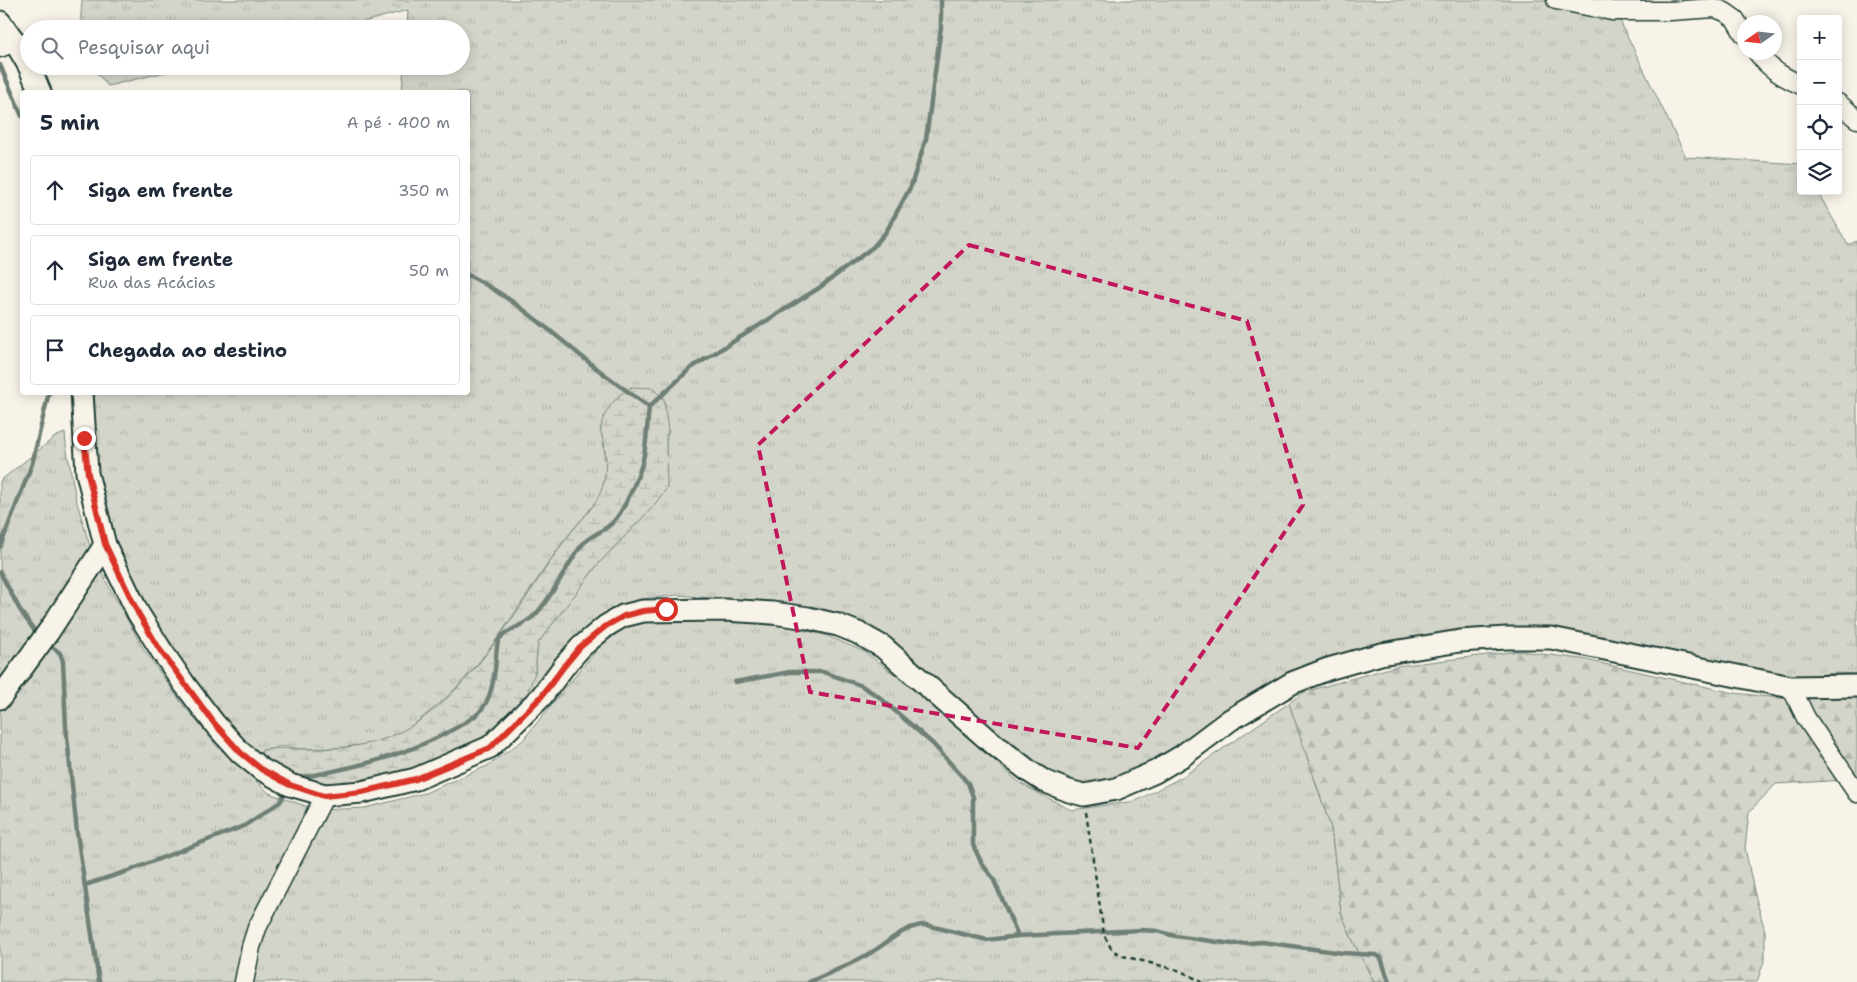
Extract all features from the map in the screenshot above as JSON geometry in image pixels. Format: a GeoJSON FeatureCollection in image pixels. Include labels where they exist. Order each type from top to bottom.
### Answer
{"type":"FeatureCollection","features":[{"type":"Feature","properties":{"kind":"street"},"geometry":{"type":"LineString","coordinates":[[1556,0],[1612,11],[1670,11],[1715,8],[1725,12],[1737,22]]}},
{"type":"Feature","properties":{"kind":"street"},"geometry":{"type":"LineString","coordinates":[[0,22],[8,45],[20,57]]}},
{"type":"Feature","properties":{"kind":"street"},"geometry":{"type":"LineString","coordinates":[[1763,60],[1777,73],[1797,83]]}},
{"type":"Feature","properties":{"kind":"street"},"geometry":{"type":"LineString","coordinates":[[33,75],[39,90]]}},
{"type":"Feature","properties":{"kind":"street"},"geometry":{"type":"LineString","coordinates":[[1839,105],[1857,119]]}},
{"type":"Feature","properties":{"kind":"street"},"geometry":{"type":"LineString","coordinates":[[84,396],[88,474],[105,544],[138,613],[160,650],[214,723],[240,752],[261,769],[290,785],[324,796],[362,792],[416,779],[490,748],[541,697],[580,647],[606,626],[624,616],[643,611],[666,609],[724,610],[808,618],[838,625],[858,633],[883,647],[991,742],[1030,772],[1044,781],[1084,795],[1116,789],[1155,772],[1182,756],[1230,720],[1292,683],[1328,669],[1381,654],[1460,641],[1552,638],[1791,686],[1857,686]]}},
{"type":"Feature","properties":{"kind":"street"},"geometry":{"type":"LineString","coordinates":[[0,698],[49,631],[105,544]]}},
{"type":"Feature","properties":{"kind":"street"},"geometry":{"type":"LineString","coordinates":[[1791,686],[1806,718],[1857,793]]}},
{"type":"Feature","properties":{"kind":"street"},"geometry":{"type":"LineString","coordinates":[[244,982],[250,947],[257,928],[324,796]]}},
{"type":"Feature","properties":{"kind":"path"},"geometry":{"type":"LineString","coordinates":[[1084,795],[1104,935],[1108,944],[1112,950],[1123,956],[1182,971],[1202,982]]}},
{"type":"Feature","properties":{"kind":"highlighted area"},"geometry":{"type":"Polygon","coordinates":[[[969,245],[1247,321],[1303,505],[1138,748],[810,692],[758,445],[969,245]]]}},
{"type":"Feature","properties":{"kind":"green space"},"geometry":{"type":"Polygon","coordinates":[[[82,0],[1612,0],[1621,23],[1686,157],[1797,164],[1797,195],[1819,195],[1848,245],[1857,241],[1857,674],[1835,673],[1790,678],[1520,630],[1294,673],[1128,781],[1075,788],[1033,766],[920,666],[794,606],[678,595],[642,599],[611,611],[584,632],[508,725],[535,672],[538,643],[599,563],[652,508],[666,461],[668,431],[600,428],[606,469],[601,492],[589,511],[548,563],[502,632],[468,675],[449,695],[413,725],[386,739],[363,745],[339,748],[304,749],[280,747],[275,748],[261,758],[233,732],[162,639],[127,576],[97,495],[87,408],[95,395],[470,395],[470,90],[402,90],[403,75],[470,75],[470,20],[407,20],[408,10],[371,20],[81,20],[82,0]]]}},
{"type":"Feature","properties":{"kind":"green space"},"geometry":{"type":"Polygon","coordinates":[[[99,75],[153,75],[108,86],[99,75]]]}},
{"type":"Feature","properties":{"kind":"green space"},"geometry":{"type":"Polygon","coordinates":[[[631,387],[652,388],[664,399],[668,431],[666,439],[667,488],[652,508],[599,563],[538,643],[535,672],[526,698],[475,748],[417,773],[319,789],[261,758],[262,750],[268,749],[330,748],[357,746],[374,742],[404,730],[432,711],[458,687],[505,629],[563,543],[598,498],[603,486],[606,467],[601,431],[602,421],[612,404],[631,387]]]}},
{"type":"Feature","properties":{"kind":"green space"},"geometry":{"type":"Polygon","coordinates":[[[65,433],[76,499],[89,543],[108,585],[144,650],[181,702],[217,746],[269,793],[317,810],[365,808],[425,793],[487,766],[522,741],[599,647],[623,629],[647,620],[678,616],[790,627],[825,635],[865,652],[906,683],[1020,783],[1071,810],[1136,801],[1182,777],[1289,703],[1331,828],[1341,912],[1352,939],[1374,982],[0,982],[0,481],[55,437],[65,433]]]}},
{"type":"Feature","properties":{"kind":"green space"},"geometry":{"type":"Polygon","coordinates":[[[1519,651],[1582,659],[1734,693],[1789,699],[1836,694],[1857,695],[1857,799],[1846,780],[1776,784],[1749,812],[1745,848],[1765,931],[1765,958],[1757,982],[1374,982],[1352,939],[1341,912],[1331,828],[1289,703],[1304,692],[1397,666],[1519,651]]]}},
{"type":"Feature","properties":{"kind":"waterway"},"geometry":{"type":"LineString","coordinates":[[298,778],[344,769],[412,749],[455,729],[481,711],[492,689],[497,645],[500,638],[535,615],[548,599],[581,546],[610,525],[623,509],[643,460],[649,407],[691,368],[819,288],[873,247],[886,232],[911,186],[926,139],[941,27],[941,0]]}},
{"type":"Feature","properties":{"kind":"waterway"},"geometry":{"type":"LineString","coordinates":[[0,65],[20,111]]}},
{"type":"Feature","properties":{"kind":"waterway"},"geometry":{"type":"LineString","coordinates":[[470,276],[517,305],[598,370],[649,407]]}},
{"type":"Feature","properties":{"kind":"waterway"},"geometry":{"type":"LineString","coordinates":[[0,547],[32,464],[48,395]]}},
{"type":"Feature","properties":{"kind":"waterway"},"geometry":{"type":"LineString","coordinates":[[0,572],[20,610],[39,637]]}},
{"type":"Feature","properties":{"kind":"waterway"},"geometry":{"type":"LineString","coordinates":[[47,643],[60,653],[63,661],[66,727],[77,833],[99,982]]}},
{"type":"Feature","properties":{"kind":"waterway"},"geometry":{"type":"LineString","coordinates":[[735,682],[790,672],[823,672],[860,685],[878,696],[933,744],[968,783],[973,797],[973,845],[982,864],[993,878],[1018,936]]}},
{"type":"Feature","properties":{"kind":"waterway"},"geometry":{"type":"LineString","coordinates":[[85,885],[128,871],[244,826],[280,802],[287,790]]}},
{"type":"Feature","properties":{"kind":"waterway"},"geometry":{"type":"LineString","coordinates":[[809,982],[864,956],[904,931],[926,925],[987,940],[1018,936],[1142,930],[1232,944],[1262,942],[1343,953],[1376,955],[1381,958],[1389,982]]}},
{"type":"Feature","properties":{"kind":"route"},"geometry":{"type":"LineString","coordinates":[[84,438],[88,474],[105,544],[138,613],[160,650],[214,723],[240,752],[261,769],[290,785],[324,796],[362,792],[416,779],[490,748],[541,697],[580,647],[606,626],[624,616],[643,611],[666,609]]}}]}
